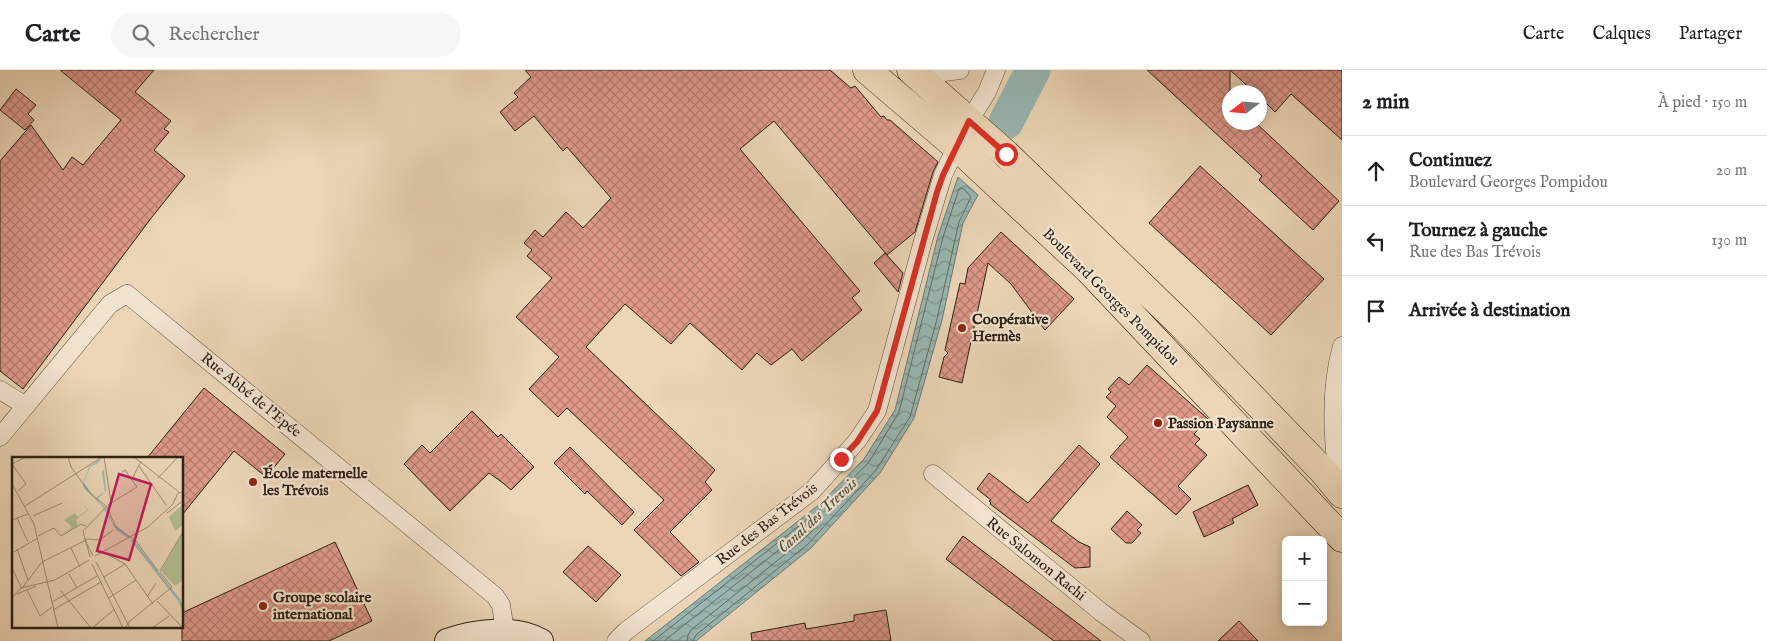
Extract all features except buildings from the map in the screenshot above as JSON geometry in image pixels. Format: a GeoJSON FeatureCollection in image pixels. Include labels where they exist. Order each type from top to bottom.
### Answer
{"type":"FeatureCollection","features":[{"type":"Feature","properties":{"kind":"main road","name":"Boulevard Georges Pompidou"},"geometry":{"type":"LineString","coordinates":[[867,70],[957,147],[1088,270],[1342,538]]}},
{"type":"Feature","properties":{"kind":"main road","name":"Boulevard Georges Pompidou"},"geometry":{"type":"LineString","coordinates":[[911,70],[1006,154],[1179,322],[1341,492]]}},
{"type":"Feature","properties":{"kind":"main road"},"geometry":{"type":"LineString","coordinates":[[447,641],[477,633],[505,631],[541,641]]}},
{"type":"Feature","properties":{"kind":"street"},"geometry":{"type":"LineString","coordinates":[[911,70],[936,73],[960,70]]}},
{"type":"Feature","properties":{"kind":"street","name":"Rue des Bas Trévois"},"geometry":{"type":"LineString","coordinates":[[616,641],[626,631],[812,491],[857,442],[877,411],[943,175],[969,121],[987,92],[996,70]]}},
{"type":"Feature","properties":{"kind":"street","name":"Rue Abbé de l'Epée"},"geometry":{"type":"LineString","coordinates":[[0,437],[110,304],[127,294],[495,596],[501,605],[505,631]]}},
{"type":"Feature","properties":{"kind":"street"},"geometry":{"type":"LineString","coordinates":[[1341,492],[1333,430],[1337,364],[1342,346]]}},
{"type":"Feature","properties":{"kind":"street"},"geometry":{"type":"LineString","coordinates":[[0,390],[26,406]]}},
{"type":"Feature","properties":{"kind":"street","name":"Rue Salomon Rachi"},"geometry":{"type":"LineString","coordinates":[[934,474],[1101,612],[1141,641]]}},
{"type":"Feature","properties":{"kind":"water"},"geometry":{"type":"Polygon","coordinates":[[[958,177],[978,195],[963,223],[942,320],[914,418],[880,473],[811,548],[696,641],[645,641],[820,504],[864,459],[895,410],[938,236],[958,177]]]}},
{"type":"Feature","properties":{"kind":"waterway","name":"Canal des Trevois"},"geometry":{"type":"LineString","coordinates":[[1006,122],[1033,70]]}},
{"type":"Feature","properties":{"kind":"place","name":"Coopérative Hermès"},"geometry":{"type":"Point","coordinates":[962,328]}},
{"type":"Feature","properties":{"kind":"place","name":"Passion Paysanne"},"geometry":{"type":"Point","coordinates":[1158,423]}},
{"type":"Feature","properties":{"kind":"place","name":"École maternelle les Trévois"},"geometry":{"type":"Point","coordinates":[253,482]}},
{"type":"Feature","properties":{"kind":"place","name":"Groupe scolaire international"},"geometry":{"type":"Point","coordinates":[263,606]}},
{"type":"Feature","properties":{"kind":"route"},"geometry":{"type":"LineString","coordinates":[[841,459],[857,442],[877,411],[937,192],[943,175],[969,121],[1006,154]]}}]}
